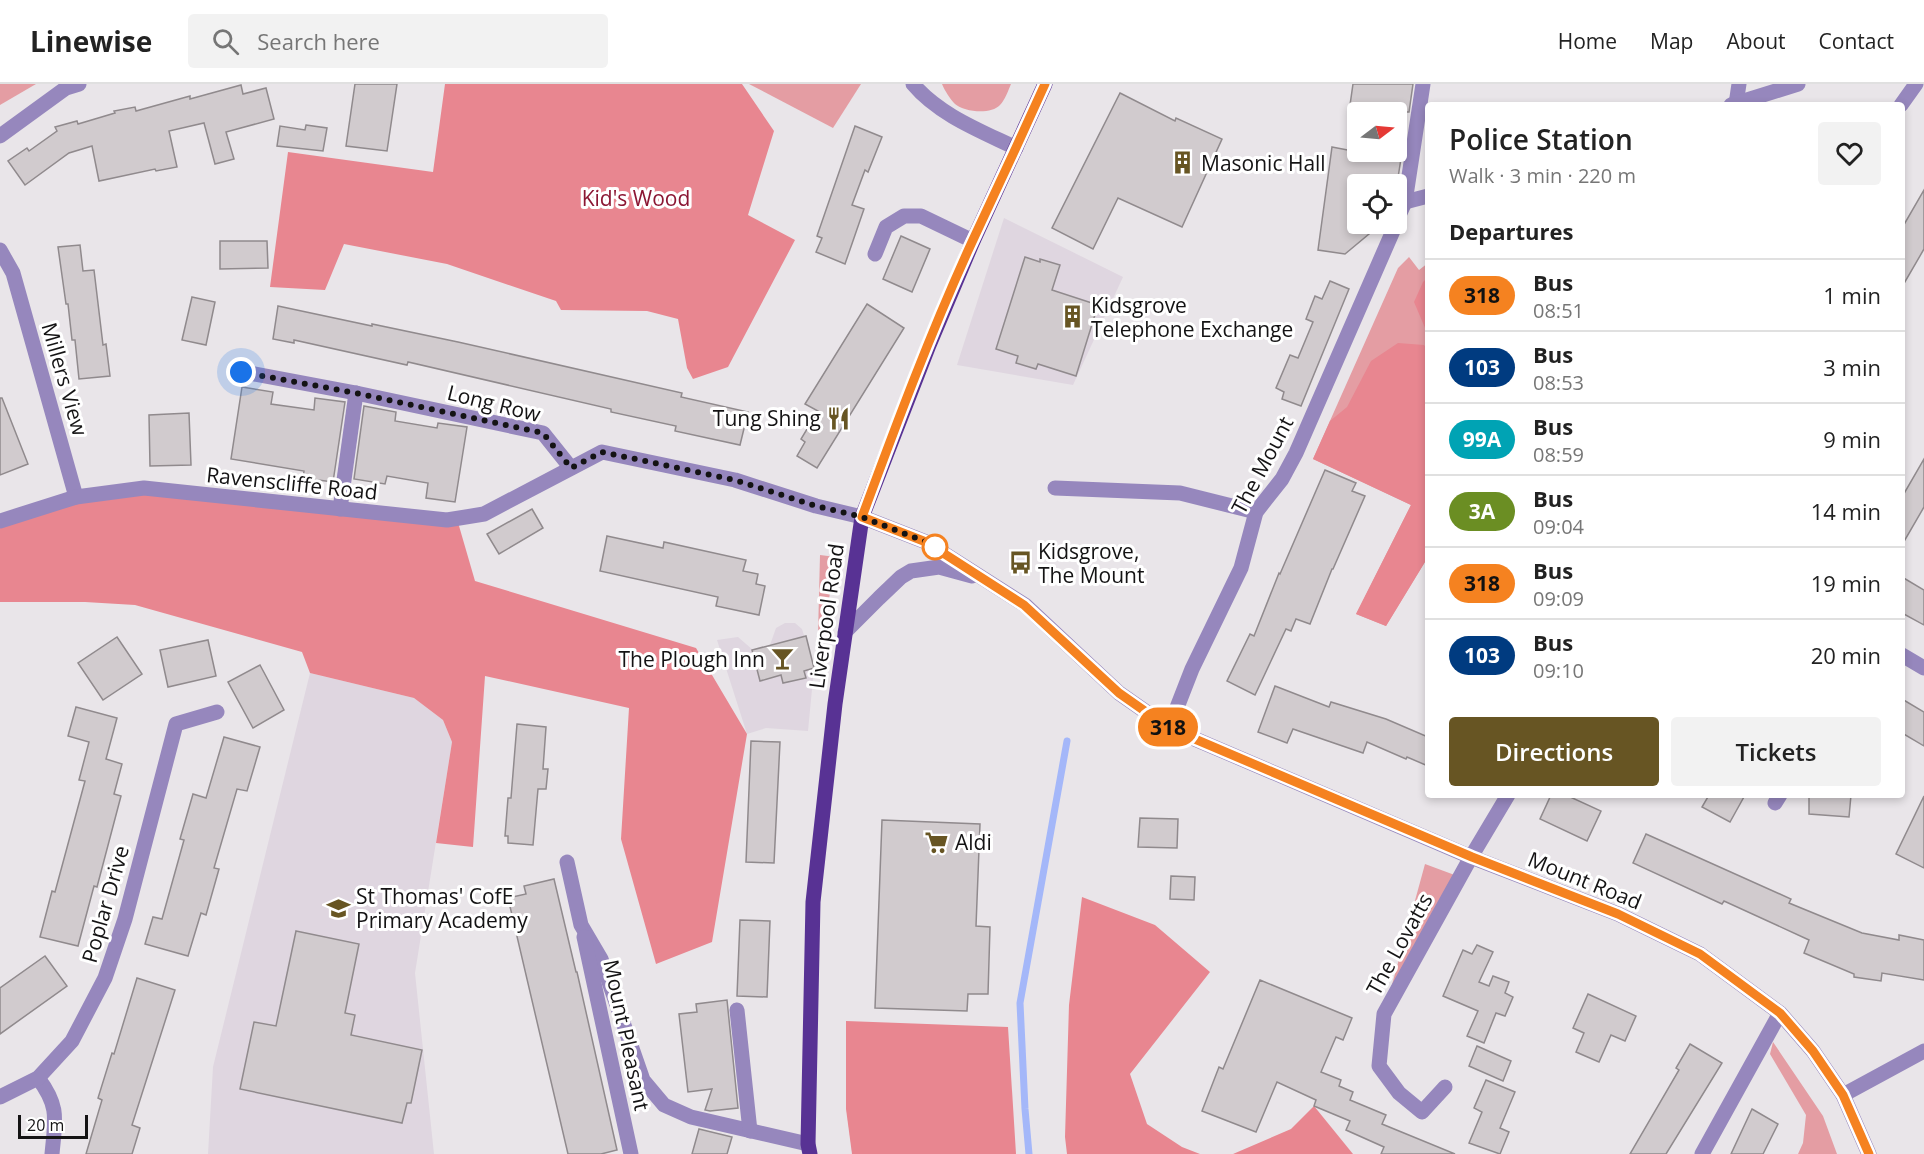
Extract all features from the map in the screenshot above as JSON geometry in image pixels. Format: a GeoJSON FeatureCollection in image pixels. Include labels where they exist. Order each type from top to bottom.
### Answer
{"type":"FeatureCollection","features":[{"type":"Feature","properties":{"kind":"main road","name":"Liverpool Road"},"geometry":{"type":"LineString","coordinates":[[809,1149],[813,902],[831,732],[862,517],[928,345],[973,240],[1045,84]]}},
{"type":"Feature","properties":{"kind":"street"},"geometry":{"type":"LineString","coordinates":[[0,136],[66,88],[79,84]]}},
{"type":"Feature","properties":{"kind":"street"},"geometry":{"type":"LineString","coordinates":[[913,84],[955,117],[1016,148]]}},
{"type":"Feature","properties":{"kind":"street","name":"The Mount"},"geometry":{"type":"LineString","coordinates":[[1407,189],[1423,84]]}},
{"type":"Feature","properties":{"kind":"street"},"geometry":{"type":"LineString","coordinates":[[1734,102],[1739,84]]}},
{"type":"Feature","properties":{"kind":"street"},"geometry":{"type":"LineString","coordinates":[[1740,102],[1798,84]]}},
{"type":"Feature","properties":{"kind":"street"},"geometry":{"type":"LineString","coordinates":[[1903,102],[1916,84]]}},
{"type":"Feature","properties":{"kind":"street"},"geometry":{"type":"LineString","coordinates":[[1407,201],[1425,197]]}},
{"type":"Feature","properties":{"kind":"street"},"geometry":{"type":"LineString","coordinates":[[875,254],[886,227],[904,216],[921,216],[973,240]]}},
{"type":"Feature","properties":{"kind":"street","name":"The Mount"},"geometry":{"type":"LineString","coordinates":[[1169,728],[1192,669],[1241,568],[1256,512],[1282,479],[1296,453],[1391,234]]}},
{"type":"Feature","properties":{"kind":"street","name":"Millers View"},"geometry":{"type":"LineString","coordinates":[[0,250],[6,276],[76,497]]}},
{"type":"Feature","properties":{"kind":"street","name":"Long Row"},"geometry":{"type":"LineString","coordinates":[[238,373],[244,372],[356,393],[543,433],[571,468]]}},
{"type":"Feature","properties":{"kind":"street"},"geometry":{"type":"LineString","coordinates":[[340,509],[356,393]]}},
{"type":"Feature","properties":{"kind":"street"},"geometry":{"type":"LineString","coordinates":[[571,468],[602,452],[735,480],[816,506],[862,517],[926,542],[990,581],[1024,605],[1119,693],[1169,728],[1472,857],[1506,798]]}},
{"type":"Feature","properties":{"kind":"street","name":"Ravenscliffe Road"},"geometry":{"type":"LineString","coordinates":[[0,521],[76,497],[144,488],[447,520],[484,514],[571,468]]}},
{"type":"Feature","properties":{"kind":"street"},"geometry":{"type":"LineString","coordinates":[[1055,488],[1180,493],[1256,512]]}},
{"type":"Feature","properties":{"kind":"street"},"geometry":{"type":"LineString","coordinates":[[845,632],[894,584],[911,571],[939,567],[990,581]]}},
{"type":"Feature","properties":{"kind":"street"},"geometry":{"type":"LineString","coordinates":[[1905,657],[1924,668]]}},
{"type":"Feature","properties":{"kind":"street","name":"Poplar Drive"},"geometry":{"type":"LineString","coordinates":[[0,1097],[38,1078],[72,1041],[105,978],[125,919],[176,724],[217,712]]}},
{"type":"Feature","properties":{"kind":"street","name":"Mount Road"},"geometry":{"type":"LineString","coordinates":[[1472,857],[1618,914],[1700,954],[1780,1013],[1813,1051],[1843,1095],[1869,1154]]}},
{"type":"Feature","properties":{"kind":"street","name":"The Lovatts"},"geometry":{"type":"LineString","coordinates":[[1445,1087],[1422,1112],[1400,1093],[1378,1066],[1384,1014],[1472,857]]}},
{"type":"Feature","properties":{"kind":"street","name":"Mount Pleasant"},"geometry":{"type":"LineString","coordinates":[[567,862],[631,1154]]}},
{"type":"Feature","properties":{"kind":"street","name":"Mount Pleasant"},"geometry":{"type":"LineString","coordinates":[[581,925],[601,958],[643,1080],[664,1105],[691,1117],[750,1131],[809,1149]]}},
{"type":"Feature","properties":{"kind":"street"},"geometry":{"type":"LineString","coordinates":[[737,1010],[750,1131]]}},
{"type":"Feature","properties":{"kind":"street"},"geometry":{"type":"LineString","coordinates":[[1702,1154],[1780,1013]]}},
{"type":"Feature","properties":{"kind":"street"},"geometry":{"type":"LineString","coordinates":[[1843,1095],[1924,1051]]}},
{"type":"Feature","properties":{"kind":"street"},"geometry":{"type":"LineString","coordinates":[[38,1078],[48,1092],[56,1114],[52,1154]]}},
{"type":"Feature","properties":{"kind":"shaded area"},"geometry":{"type":"Polygon","coordinates":[[[0,84],[36,84],[0,105],[0,84]]]}},
{"type":"Feature","properties":{"kind":"shaded area"},"geometry":{"type":"Polygon","coordinates":[[[749,84],[861,84],[833,128],[749,84]]]}},
{"type":"Feature","properties":{"kind":"shaded area"},"geometry":{"type":"Polygon","coordinates":[[[942,84],[1011,84],[1000,105],[990,110],[978,111],[965,109],[955,104],[942,84]]]}},
{"type":"Feature","properties":{"kind":"shaded area"},"geometry":{"type":"Polygon","coordinates":[[[1004,218],[1123,277],[1073,385],[957,365],[1004,218]]]}},
{"type":"Feature","properties":{"kind":"shaded area"},"geometry":{"type":"Polygon","coordinates":[[[1409,257],[1419,270],[1425,265],[1425,562],[1386,626],[1356,614],[1411,505],[1313,459],[1398,268],[1409,257]]]}},
{"type":"Feature","properties":{"kind":"shaded area"},"geometry":{"type":"Polygon","coordinates":[[[820,555],[836,557],[823,635],[818,635],[820,555]]]}},
{"type":"Feature","properties":{"kind":"shaded area"},"geometry":{"type":"Polygon","coordinates":[[[785,623],[795,623],[802,629],[814,668],[808,731],[766,728],[747,734],[717,640],[738,637],[753,650],[770,645],[776,628],[785,623]]]}},
{"type":"Feature","properties":{"kind":"shaded area","name":"St Thomas' CofE Primary Academy"},"geometry":{"type":"Polygon","coordinates":[[[310,673],[414,698],[443,720],[452,742],[415,973],[434,1154],[208,1154],[213,1067],[310,673]]]}},
{"type":"Feature","properties":{"kind":"shaded area"},"geometry":{"type":"Polygon","coordinates":[[[1425,864],[1460,877],[1384,1014],[1425,864]]]}},
{"type":"Feature","properties":{"kind":"shaded area"},"geometry":{"type":"Polygon","coordinates":[[[1773,1042],[1823,1116],[1837,1154],[1798,1154],[1803,1143],[1806,1115],[1770,1054],[1773,1042]]]}},
{"type":"Feature","properties":{"kind":"green space","name":"Kid's Wood"},"geometry":{"type":"Polygon","coordinates":[[[445,84],[742,84],[774,131],[748,215],[795,240],[728,367],[693,379],[687,368],[678,319],[647,311],[561,310],[556,301],[447,264],[344,244],[325,290],[270,287],[288,152],[433,172],[445,84]]]}},
{"type":"Feature","properties":{"kind":"green space"},"geometry":{"type":"Polygon","coordinates":[[[1425,280],[1425,328],[1414,302],[1425,280]]]}},
{"type":"Feature","properties":{"kind":"green space"},"geometry":{"type":"Polygon","coordinates":[[[1398,343],[1425,346],[1425,562],[1386,626],[1356,614],[1411,505],[1313,459],[1330,421],[1347,407],[1371,361],[1398,343]]]}},
{"type":"Feature","properties":{"kind":"green space"},"geometry":{"type":"Polygon","coordinates":[[[144,488],[457,519],[475,581],[696,648],[747,734],[712,942],[656,964],[621,839],[629,708],[485,676],[473,847],[436,843],[452,742],[443,720],[414,698],[310,673],[302,652],[135,605],[85,602],[0,602],[0,521],[144,488]]]}},
{"type":"Feature","properties":{"kind":"green space"},"geometry":{"type":"Polygon","coordinates":[[[1082,897],[1155,925],[1210,972],[1130,1074],[1147,1124],[1182,1147],[1200,1154],[1067,1154],[1065,1137],[1069,1005],[1082,897]]]}},
{"type":"Feature","properties":{"kind":"green space"},"geometry":{"type":"Polygon","coordinates":[[[846,1021],[1008,1027],[1016,1154],[852,1154],[846,1109],[846,1021]]]}},
{"type":"Feature","properties":{"kind":"green space"},"geometry":{"type":"Polygon","coordinates":[[[1314,1106],[1353,1154],[1233,1154],[1291,1129],[1314,1106]]]}},
{"type":"Feature","properties":{"kind":"building"},"geometry":{"type":"Polygon","coordinates":[[[355,84],[397,84],[387,151],[346,146],[355,84]]]}},
{"type":"Feature","properties":{"kind":"building"},"geometry":{"type":"Polygon","coordinates":[[[1353,84],[1413,84],[1409,112],[1407,112],[1407,102],[1350,102],[1353,84]]]}},
{"type":"Feature","properties":{"kind":"building"},"geometry":{"type":"Polygon","coordinates":[[[241,85],[243,94],[266,88],[274,119],[226,132],[234,159],[215,164],[204,123],[169,131],[177,167],[156,171],[155,169],[99,181],[92,146],[69,153],[25,185],[8,161],[27,148],[29,151],[57,131],[55,127],[77,121],[78,124],[115,113],[114,111],[135,107],[136,111],[241,85]]]}},
{"type":"Feature","properties":{"kind":"building"},"geometry":{"type":"Polygon","coordinates":[[[1120,93],[1175,121],[1176,118],[1222,139],[1182,227],[1118,198],[1093,249],[1052,228],[1120,93]]]}},
{"type":"Feature","properties":{"kind":"building"},"geometry":{"type":"Polygon","coordinates":[[[306,125],[327,128],[323,151],[277,146],[280,126],[305,130],[306,125]]]}},
{"type":"Feature","properties":{"kind":"building"},"geometry":{"type":"Polygon","coordinates":[[[855,126],[882,137],[868,172],[865,170],[852,205],[864,209],[845,264],[816,252],[822,238],[817,236],[855,126]]]}},
{"type":"Feature","properties":{"kind":"building"},"geometry":{"type":"Polygon","coordinates":[[[1332,147],[1347,150],[1347,162],[1400,162],[1399,174],[1347,174],[1347,234],[1369,234],[1345,254],[1318,250],[1332,147]]]}},
{"type":"Feature","properties":{"kind":"building"},"geometry":{"type":"Polygon","coordinates":[[[1924,190],[1924,249],[1905,282],[1905,223],[1924,190]]]}},
{"type":"Feature","properties":{"kind":"building"},"geometry":{"type":"Polygon","coordinates":[[[901,236],[930,249],[912,292],[883,279],[901,236]]]}},
{"type":"Feature","properties":{"kind":"building"},"geometry":{"type":"Polygon","coordinates":[[[220,241],[267,241],[268,268],[220,269],[220,241]]]}},
{"type":"Feature","properties":{"kind":"building"},"geometry":{"type":"Polygon","coordinates":[[[80,245],[83,271],[94,270],[103,345],[106,344],[110,376],[79,379],[75,340],[72,340],[58,247],[80,245]]]}},
{"type":"Feature","properties":{"kind":"building","name":"Kidsgrove Telephone Exchange"},"geometry":{"type":"Polygon","coordinates":[[[1025,257],[1060,265],[1052,290],[1098,305],[1076,376],[1038,364],[1036,369],[1016,363],[1018,356],[996,349],[1025,257]]]}},
{"type":"Feature","properties":{"kind":"building"},"geometry":{"type":"Polygon","coordinates":[[[1330,281],[1349,289],[1301,406],[1282,399],[1284,392],[1276,388],[1290,355],[1298,358],[1313,322],[1306,319],[1315,296],[1322,299],[1330,281]]]}},
{"type":"Feature","properties":{"kind":"building"},"geometry":{"type":"Polygon","coordinates":[[[192,297],[215,302],[206,345],[182,340],[192,297]]]}},
{"type":"Feature","properties":{"kind":"building"},"geometry":{"type":"Polygon","coordinates":[[[867,304],[904,328],[817,468],[797,456],[805,442],[801,439],[818,411],[805,404],[867,304]]]}},
{"type":"Feature","properties":{"kind":"building"},"geometry":{"type":"Polygon","coordinates":[[[278,306],[458,342],[682,393],[681,397],[748,412],[740,445],[675,431],[676,426],[611,412],[611,409],[408,362],[407,365],[294,340],[294,343],[273,339],[278,306]]]}},
{"type":"Feature","properties":{"kind":"building"},"geometry":{"type":"Polygon","coordinates":[[[242,387],[273,392],[271,404],[314,410],[315,398],[345,402],[333,482],[303,478],[304,471],[231,459],[242,387]]]}},
{"type":"Feature","properties":{"kind":"building"},"geometry":{"type":"Polygon","coordinates":[[[0,398],[2,398],[28,464],[0,475],[0,398]]]}},
{"type":"Feature","properties":{"kind":"building"},"geometry":{"type":"Polygon","coordinates":[[[364,406],[396,412],[395,421],[437,428],[438,423],[467,427],[455,502],[426,498],[428,483],[387,476],[385,484],[354,479],[364,406]]]}},
{"type":"Feature","properties":{"kind":"building"},"geometry":{"type":"Polygon","coordinates":[[[189,413],[191,465],[150,466],[149,415],[189,413]]]}},
{"type":"Feature","properties":{"kind":"building"},"geometry":{"type":"Polygon","coordinates":[[[1924,459],[1924,507],[1905,540],[1905,492],[1924,459]]]}},
{"type":"Feature","properties":{"kind":"building"},"geometry":{"type":"Polygon","coordinates":[[[1325,470],[1356,483],[1352,491],[1365,496],[1310,624],[1296,619],[1291,631],[1286,629],[1255,695],[1227,681],[1250,634],[1254,636],[1325,470]]]}},
{"type":"Feature","properties":{"kind":"building"},"geometry":{"type":"Polygon","coordinates":[[[532,509],[543,528],[499,554],[487,534],[532,509]]]}},
{"type":"Feature","properties":{"kind":"building"},"geometry":{"type":"Polygon","coordinates":[[[607,536],[663,548],[664,542],[746,560],[743,571],[758,574],[756,584],[765,586],[759,615],[716,606],[718,597],[600,571],[607,536]]]}},
{"type":"Feature","properties":{"kind":"building"},"geometry":{"type":"Polygon","coordinates":[[[1905,579],[1924,590],[1924,625],[1905,615],[1905,579]]]}},
{"type":"Feature","properties":{"kind":"building","name":"The Plough Inn"},"geometry":{"type":"Polygon","coordinates":[[[806,636],[814,668],[804,671],[806,678],[783,683],[781,675],[760,681],[752,650],[806,636]]]}},
{"type":"Feature","properties":{"kind":"building"},"geometry":{"type":"Polygon","coordinates":[[[117,637],[142,674],[103,700],[78,663],[117,637]]]}},
{"type":"Feature","properties":{"kind":"building"},"geometry":{"type":"Polygon","coordinates":[[[208,640],[216,676],[168,687],[160,650],[208,640]]]}},
{"type":"Feature","properties":{"kind":"building"},"geometry":{"type":"Polygon","coordinates":[[[260,665],[284,710],[253,728],[228,682],[260,665]]]}},
{"type":"Feature","properties":{"kind":"building"},"geometry":{"type":"Polygon","coordinates":[[[1275,686],[1329,707],[1331,702],[1386,719],[1425,736],[1425,765],[1367,742],[1363,753],[1293,729],[1287,743],[1258,732],[1275,686]]]}},
{"type":"Feature","properties":{"kind":"building"},"geometry":{"type":"Polygon","coordinates":[[[1905,701],[1924,712],[1924,746],[1905,735],[1905,701]]]}},
{"type":"Feature","properties":{"kind":"building"},"geometry":{"type":"Polygon","coordinates":[[[76,707],[117,718],[106,759],[122,764],[114,794],[121,796],[97,887],[94,886],[78,946],[40,937],[52,891],[55,892],[85,781],[79,780],[89,742],[68,736],[76,707]]]}},
{"type":"Feature","properties":{"kind":"building"},"geometry":{"type":"Polygon","coordinates":[[[517,724],[546,727],[543,769],[548,769],[546,789],[538,789],[533,845],[508,843],[508,836],[505,836],[508,798],[511,798],[517,724]]]}},
{"type":"Feature","properties":{"kind":"building"},"geometry":{"type":"Polygon","coordinates":[[[224,737],[260,747],[247,791],[237,789],[214,868],[219,869],[206,915],[201,913],[188,956],[145,944],[153,917],[162,919],[184,840],[180,839],[193,794],[206,798],[224,737]]]}},
{"type":"Feature","properties":{"kind":"building"},"geometry":{"type":"Polygon","coordinates":[[[751,741],[780,742],[774,863],[746,862],[751,741]]]}},
{"type":"Feature","properties":{"kind":"building"},"geometry":{"type":"Polygon","coordinates":[[[1924,796],[1924,868],[1896,854],[1924,796]]]}},
{"type":"Feature","properties":{"kind":"building"},"geometry":{"type":"Polygon","coordinates":[[[1550,798],[1573,798],[1601,811],[1587,841],[1540,819],[1550,798]]]}},
{"type":"Feature","properties":{"kind":"building"},"geometry":{"type":"Polygon","coordinates":[[[1707,798],[1743,798],[1730,822],[1702,807],[1707,798]]]}},
{"type":"Feature","properties":{"kind":"building"},"geometry":{"type":"Polygon","coordinates":[[[1809,798],[1851,798],[1849,817],[1809,814],[1809,798]]]}},
{"type":"Feature","properties":{"kind":"building"},"geometry":{"type":"Polygon","coordinates":[[[1140,818],[1178,819],[1177,848],[1138,847],[1140,818]]]}},
{"type":"Feature","properties":{"kind":"building"},"geometry":{"type":"Polygon","coordinates":[[[882,820],[980,824],[976,926],[990,927],[988,994],[968,994],[967,1011],[875,1008],[882,820]]]}},
{"type":"Feature","properties":{"kind":"building"},"geometry":{"type":"Polygon","coordinates":[[[1646,834],[1791,899],[1789,903],[1862,933],[1899,940],[1899,935],[1924,940],[1924,980],[1882,973],[1881,981],[1854,977],[1854,974],[1804,953],[1809,940],[1724,901],[1722,904],[1633,863],[1646,834]]]}},
{"type":"Feature","properties":{"kind":"building"},"geometry":{"type":"Polygon","coordinates":[[[1171,876],[1195,877],[1194,900],[1170,899],[1171,876]]]}},
{"type":"Feature","properties":{"kind":"building"},"geometry":{"type":"Polygon","coordinates":[[[554,879],[617,1150],[601,1154],[568,1154],[508,898],[526,894],[524,886],[554,879]]]}},
{"type":"Feature","properties":{"kind":"building"},"geometry":{"type":"Polygon","coordinates":[[[740,920],[770,921],[767,997],[737,996],[740,920]]]}},
{"type":"Feature","properties":{"kind":"building"},"geometry":{"type":"Polygon","coordinates":[[[296,931],[359,944],[345,1013],[355,1015],[351,1035],[422,1050],[411,1103],[407,1103],[402,1123],[240,1089],[254,1022],[276,1026],[296,931]]]}},
{"type":"Feature","properties":{"kind":"building"},"geometry":{"type":"Polygon","coordinates":[[[1477,945],[1493,952],[1479,982],[1489,986],[1493,976],[1509,982],[1505,993],[1513,997],[1505,1016],[1496,1013],[1484,1043],[1467,1036],[1478,1011],[1443,996],[1463,950],[1472,954],[1477,945]]]}},
{"type":"Feature","properties":{"kind":"building"},"geometry":{"type":"Polygon","coordinates":[[[45,956],[67,986],[0,1034],[0,988],[45,956]]]}},
{"type":"Feature","properties":{"kind":"building"},"geometry":{"type":"Polygon","coordinates":[[[137,978],[175,990],[132,1125],[140,1128],[132,1154],[86,1154],[102,1100],[98,1098],[137,978]]]}},
{"type":"Feature","properties":{"kind":"building"},"geometry":{"type":"Polygon","coordinates":[[[1260,980],[1352,1018],[1343,1040],[1336,1037],[1321,1072],[1341,1080],[1339,1086],[1353,1092],[1350,1100],[1386,1115],[1382,1124],[1455,1154],[1381,1154],[1384,1147],[1346,1130],[1350,1121],[1314,1106],[1316,1100],[1277,1082],[1256,1132],[1202,1111],[1219,1067],[1223,1069],[1260,980]]]}},
{"type":"Feature","properties":{"kind":"building"},"geometry":{"type":"Polygon","coordinates":[[[1588,994],[1636,1016],[1625,1041],[1611,1035],[1599,1062],[1576,1052],[1584,1033],[1573,1028],[1588,994]]]}},
{"type":"Feature","properties":{"kind":"building"},"geometry":{"type":"Polygon","coordinates":[[[727,1000],[738,1108],[710,1111],[705,1110],[712,1089],[688,1092],[679,1014],[697,1012],[696,1004],[727,1000]]]}},
{"type":"Feature","properties":{"kind":"building"},"geometry":{"type":"Polygon","coordinates":[[[1690,1044],[1722,1063],[1666,1154],[1630,1154],[1679,1070],[1676,1068],[1690,1044]]]}},
{"type":"Feature","properties":{"kind":"building"},"geometry":{"type":"Polygon","coordinates":[[[1477,1046],[1511,1061],[1503,1081],[1469,1066],[1477,1046]]]}},
{"type":"Feature","properties":{"kind":"building"},"geometry":{"type":"Polygon","coordinates":[[[1486,1080],[1515,1092],[1500,1128],[1509,1132],[1500,1154],[1469,1143],[1482,1112],[1474,1108],[1486,1080]]]}},
{"type":"Feature","properties":{"kind":"building"},"geometry":{"type":"Polygon","coordinates":[[[1752,1109],[1778,1124],[1763,1154],[1731,1154],[1752,1109]]]}},
{"type":"Feature","properties":{"kind":"building"},"geometry":{"type":"Polygon","coordinates":[[[699,1129],[732,1137],[727,1154],[692,1154],[699,1129]]]}},
{"type":"Feature","properties":{"kind":"waterway"},"geometry":{"type":"LineString","coordinates":[[1029,1154],[1020,1003],[1067,741]]}},
{"type":"Feature","properties":{"kind":"bus line","name":"318"},"geometry":{"type":"LineString","coordinates":[[1045,84],[973,240],[928,345],[862,517],[926,542],[990,581],[1024,605],[1119,693],[1169,728],[1472,857],[1618,914],[1700,954],[1780,1013],[1813,1051],[1843,1095],[1869,1154]]}},
{"type":"Feature","properties":{"kind":"place","name":"Masonic Hall"},"geometry":{"type":"Point","coordinates":[1183,163]}},
{"type":"Feature","properties":{"kind":"place","name":"Kidsgrove Telephone Exchange"},"geometry":{"type":"Point","coordinates":[1073,317]}},
{"type":"Feature","properties":{"kind":"place","name":"Tung Shing"},"geometry":{"type":"Point","coordinates":[839,418]}},
{"type":"Feature","properties":{"kind":"place","name":"Kidsgrove, The Mount"},"geometry":{"type":"Point","coordinates":[1020,563]}},
{"type":"Feature","properties":{"kind":"place","name":"The Plough Inn"},"geometry":{"type":"Point","coordinates":[783,659]}},
{"type":"Feature","properties":{"kind":"place","name":"Aldi"},"geometry":{"type":"Point","coordinates":[937,842]}},
{"type":"Feature","properties":{"kind":"place","name":"St Thomas' CofE Primary Academy"},"geometry":{"type":"Point","coordinates":[338,908]}},
{"type":"Feature","properties":{"kind":"route"},"geometry":{"type":"LineString","coordinates":[[241,372],[356,393],[543,433],[571,468],[602,452],[735,480],[816,506],[862,517],[926,542],[942,552],[935,547]]}}]}
